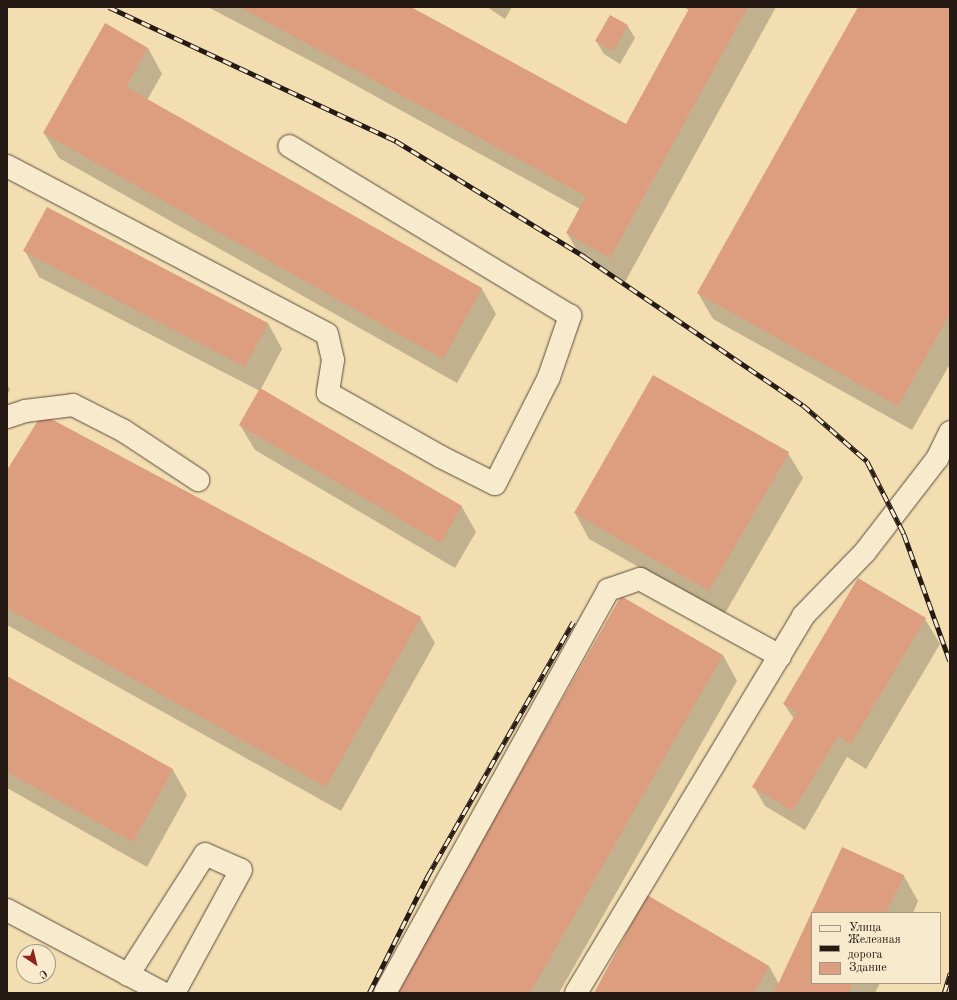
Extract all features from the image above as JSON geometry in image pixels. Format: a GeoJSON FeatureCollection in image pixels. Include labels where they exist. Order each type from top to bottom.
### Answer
{"type":"FeatureCollection","features":[{"type":"Feature","properties":{"kind":"street"},"geometry":{"type":"LineString","coordinates":[[7,166],[327,334],[333,360],[328,393],[441,457],[495,484],[549,377],[570,316],[289,146]]}},
{"type":"Feature","properties":{"kind":"street"},"geometry":{"type":"LineString","coordinates":[[7,417],[25,411],[73,405],[124,431],[198,480]]}},
{"type":"Feature","properties":{"kind":"street"},"geometry":{"type":"LineString","coordinates":[[576,993],[803,616],[865,552],[932,465],[950,432]]}},
{"type":"Feature","properties":{"kind":"street"},"geometry":{"type":"LineString","coordinates":[[386,993],[608,590],[640,579],[780,656]]}},
{"type":"Feature","properties":{"kind":"street"},"geometry":{"type":"LineString","coordinates":[[128,974],[205,854],[241,870],[174,993]]}},
{"type":"Feature","properties":{"kind":"street"},"geometry":{"type":"LineString","coordinates":[[7,910],[163,993]]}},
{"type":"Feature","properties":{"kind":"building"},"geometry":{"type":"Polygon","coordinates":[[[240,7],[411,7],[626,124],[690,7],[748,7],[610,258],[566,233],[586,196],[240,7]]]}},
{"type":"Feature","properties":{"kind":"building"},"geometry":{"type":"Polygon","coordinates":[[[858,7],[950,7],[950,313],[898,406],[697,293],[858,7]]]}},
{"type":"Feature","properties":{"kind":"building"},"geometry":{"type":"Polygon","coordinates":[[[610,15],[628,25],[613,51],[595,41],[610,15]]]}},
{"type":"Feature","properties":{"kind":"building"},"geometry":{"type":"Polygon","coordinates":[[[105,23],[148,48],[126,87],[482,288],[443,359],[43,133],[105,23]]]}},
{"type":"Feature","properties":{"kind":"building"},"geometry":{"type":"Polygon","coordinates":[[[47,207],[268,323],[245,367],[23,251],[47,207]]]}},
{"type":"Feature","properties":{"kind":"building"},"geometry":{"type":"Polygon","coordinates":[[[653,375],[789,452],[709,591],[574,513],[653,375]]]}},
{"type":"Feature","properties":{"kind":"building"},"geometry":{"type":"Polygon","coordinates":[[[260,388],[462,506],[441,543],[239,425],[260,388]]]}},
{"type":"Feature","properties":{"kind":"building"},"geometry":{"type":"Polygon","coordinates":[[[42,414],[421,617],[326,787],[7,608],[7,470],[42,414]]]}},
{"type":"Feature","properties":{"kind":"building"},"geometry":{"type":"Polygon","coordinates":[[[858,578],[926,618],[851,744],[838,736],[793,811],[752,787],[797,712],[783,704],[858,578]]]}},
{"type":"Feature","properties":{"kind":"building"},"geometry":{"type":"Polygon","coordinates":[[[621,596],[723,655],[530,993],[395,993],[621,596]]]}},
{"type":"Feature","properties":{"kind":"building"},"geometry":{"type":"Polygon","coordinates":[[[7,676],[173,769],[133,842],[7,772],[7,676]]]}},
{"type":"Feature","properties":{"kind":"building"},"geometry":{"type":"Polygon","coordinates":[[[842,847],[904,875],[886,912],[812,912],[842,847]]]}},
{"type":"Feature","properties":{"kind":"building"},"geometry":{"type":"Polygon","coordinates":[[[647,895],[769,966],[754,993],[594,993],[647,895]]]}},
{"type":"Feature","properties":{"kind":"building"},"geometry":{"type":"Polygon","coordinates":[[[811,914],[811,984],[853,984],[849,993],[774,993],[811,914]]]}},
{"type":"Feature","properties":{"kind":"railway"},"geometry":{"type":"LineString","coordinates":[[109,7],[396,141],[585,257],[803,405],[867,461],[904,534],[950,661]]}},
{"type":"Feature","properties":{"kind":"railway"},"geometry":{"type":"LineString","coordinates":[[369,993],[427,877],[573,622]]}},
{"type":"Feature","properties":{"kind":"railway"},"geometry":{"type":"LineString","coordinates":[[944,993],[950,973]]}}]}
